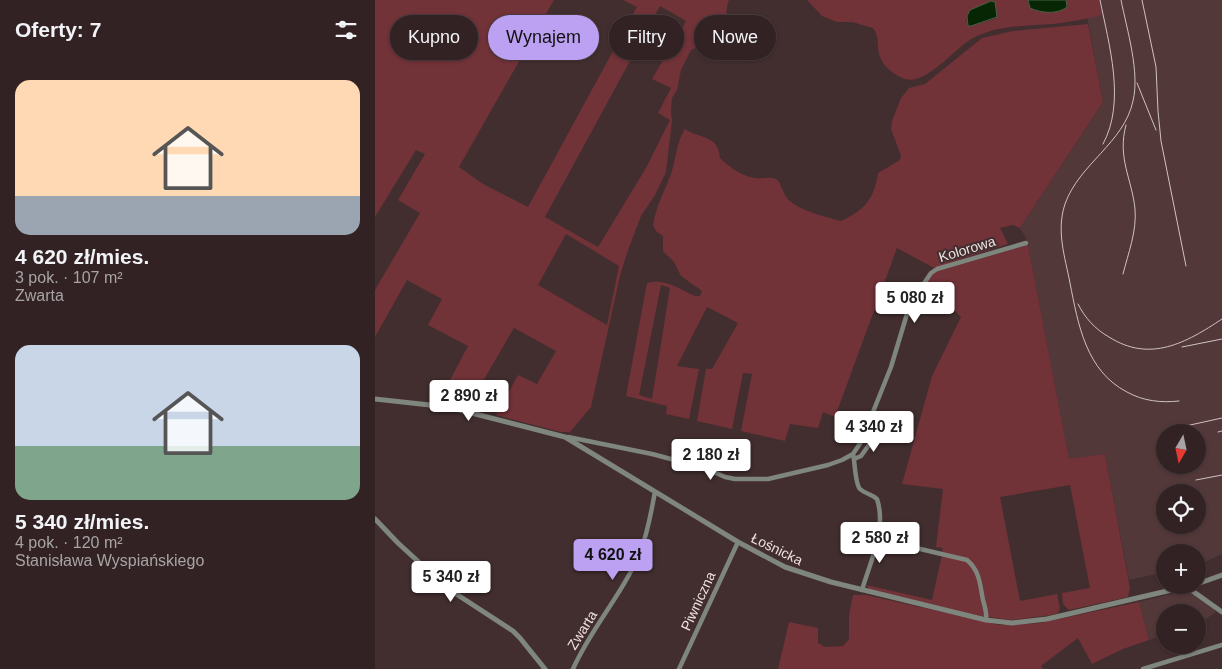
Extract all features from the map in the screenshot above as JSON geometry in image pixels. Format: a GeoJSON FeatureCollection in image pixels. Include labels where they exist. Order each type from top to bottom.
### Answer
{"type":"FeatureCollection","features":[{"type":"Feature","properties":{"kind":"street","name":"Kolorowa"},"geometry":{"type":"LineString","coordinates":[[854,457],[891,367],[910,304],[931,274],[937,269],[1026,243]]}},
{"type":"Feature","properties":{"kind":"street","name":"Łośnicka"},"geometry":{"type":"LineString","coordinates":[[375,399],[448,407],[565,437],[763,557],[793,570],[862,590],[986,620],[1013,623],[1047,619],[1156,594]]}},
{"type":"Feature","properties":{"kind":"street"},"geometry":{"type":"LineString","coordinates":[[565,437],[652,454],[705,468],[725,477],[749,480],[768,479],[861,456],[879,431]]}},
{"type":"Feature","properties":{"kind":"street"},"geometry":{"type":"LineString","coordinates":[[854,457],[858,486],[872,494],[878,502],[879,533],[862,590]]}},
{"type":"Feature","properties":{"kind":"street","name":"Zwarta"},"geometry":{"type":"LineString","coordinates":[[573,669],[639,554],[650,518],[655,492]]}},
{"type":"Feature","properties":{"kind":"street"},"geometry":{"type":"LineString","coordinates":[[375,518],[398,543],[447,588],[513,631],[545,669]]}},
{"type":"Feature","properties":{"kind":"street"},"geometry":{"type":"LineString","coordinates":[[879,533],[916,548],[967,560],[972,564],[980,578],[986,620]]}},
{"type":"Feature","properties":{"kind":"street","name":"Piwniczna"},"geometry":{"type":"LineString","coordinates":[[679,669],[738,542]]}},
{"type":"Feature","properties":{"kind":"street"},"geometry":{"type":"LineString","coordinates":[[1206,581],[1222,575]]}},
{"type":"Feature","properties":{"kind":"street"},"geometry":{"type":"LineString","coordinates":[[1197,594],[1222,612]]}},
{"type":"Feature","properties":{"kind":"street"},"geometry":{"type":"LineString","coordinates":[[1143,669],[1222,645]]}},
{"type":"Feature","properties":{"kind":"shaded area"},"geometry":{"type":"Polygon","coordinates":[[[375,0],[554,0],[545,15],[488,15],[488,60],[520,60],[459,167],[483,184],[528,207],[609,58],[609,60],[631,60],[545,217],[598,247],[646,168],[670,120],[658,113],[671,88],[652,79],[663,60],[684,60],[684,24],[686,21],[684,20],[684,15],[676,15],[660,6],[655,15],[633,15],[637,7],[623,0],[729,0],[727,15],[694,15],[694,49],[691,50],[681,70],[677,90],[672,98],[672,121],[666,172],[655,195],[641,216],[627,253],[620,276],[591,407],[570,432],[561,432],[496,415],[518,375],[537,384],[556,351],[514,328],[468,407],[440,399],[468,346],[428,325],[442,299],[407,280],[375,337],[375,290],[420,213],[398,200],[425,154],[416,150],[375,217],[375,0]],[[566,234],[538,285],[607,325],[619,266],[566,234]]]}},
{"type":"Feature","properties":{"kind":"shaded area"},"geometry":{"type":"Polygon","coordinates":[[[807,0],[1028,0],[1028,4],[1067,5],[1066,0],[1099,0],[1102,15],[1059,23],[1003,28],[984,33],[968,41],[932,71],[914,80],[901,77],[886,66],[879,54],[877,37],[873,28],[852,22],[837,22],[822,16],[807,0]],[[995,4],[968,13],[966,22],[971,26],[995,19],[997,16],[995,4]]]}},
{"type":"Feature","properties":{"kind":"shaded area"},"geometry":{"type":"Polygon","coordinates":[[[1028,0],[1066,0],[1067,7],[1059,11],[1044,12],[1030,8],[1028,0]]]}},
{"type":"Feature","properties":{"kind":"shaded area"},"geometry":{"type":"Polygon","coordinates":[[[1084,0],[1222,0],[1222,554],[1206,561],[1206,544],[1156,544],[1156,574],[1129,580],[1105,454],[1069,460],[1027,240],[1020,228],[1103,102],[1084,0]]]}},
{"type":"Feature","properties":{"kind":"shaded area"},"geometry":{"type":"Polygon","coordinates":[[[991,1],[995,2],[997,17],[968,26],[967,16],[970,10],[991,1]]]}},
{"type":"Feature","properties":{"kind":"shaded area"},"geometry":{"type":"Polygon","coordinates":[[[1088,24],[1103,102],[1020,228],[1013,225],[1000,228],[1008,244],[934,268],[897,248],[835,417],[823,412],[818,428],[790,424],[785,441],[741,431],[752,374],[743,373],[732,429],[697,421],[706,369],[712,369],[738,323],[707,307],[677,366],[699,369],[689,419],[666,414],[667,406],[626,396],[647,283],[666,283],[695,296],[700,296],[702,291],[681,276],[674,262],[663,251],[663,236],[653,226],[658,205],[671,174],[680,140],[685,129],[712,141],[719,151],[720,158],[737,171],[746,176],[776,179],[788,199],[795,205],[841,221],[856,213],[867,203],[874,190],[878,173],[900,160],[901,156],[891,129],[892,121],[901,98],[909,88],[925,84],[982,38],[1013,31],[1088,24]],[[661,285],[639,395],[652,399],[670,288],[661,285]]]}},
{"type":"Feature","properties":{"kind":"shaded area"},"geometry":{"type":"Polygon","coordinates":[[[1027,240],[1069,459],[1105,454],[1130,588],[1128,597],[1069,610],[1063,604],[1062,593],[1090,588],[1070,485],[1000,497],[1020,601],[1057,594],[1060,608],[1058,613],[1052,615],[1011,620],[988,617],[981,579],[972,562],[942,552],[943,548],[936,547],[943,489],[902,484],[932,376],[961,317],[927,282],[932,274],[938,271],[1024,246],[1027,240]]]}},
{"type":"Feature","properties":{"kind":"shaded area"},"geometry":{"type":"Polygon","coordinates":[[[942,555],[963,560],[973,568],[981,588],[984,617],[869,589],[866,585],[932,600],[942,555]]]}},
{"type":"Feature","properties":{"kind":"shaded area"},"geometry":{"type":"Polygon","coordinates":[[[1171,594],[1193,594],[1214,608],[1215,613],[1206,619],[1206,604],[1156,604],[1156,638],[1149,640],[1139,602],[1171,594]]]}},
{"type":"Feature","properties":{"kind":"shaded area"},"geometry":{"type":"Polygon","coordinates":[[[853,595],[866,595],[1000,625],[1040,623],[1139,602],[1149,640],[1123,649],[1092,664],[1078,638],[1041,666],[1043,669],[778,669],[789,622],[818,628],[818,643],[825,647],[843,646],[849,639],[849,615],[853,595]]]}},
{"type":"Feature","properties":{"kind":"railway"},"geometry":{"type":"LineString","coordinates":[[1100,0],[1111,54],[1115,92],[1110,128],[1103,144]]}},
{"type":"Feature","properties":{"kind":"railway"},"geometry":{"type":"LineString","coordinates":[[1121,0],[1134,64],[1135,90],[1133,101],[1121,129],[1080,177],[1065,204],[1061,224],[1062,244],[1081,330],[1086,345],[1102,372],[1113,383],[1139,397],[1166,402],[1179,401]]}},
{"type":"Feature","properties":{"kind":"railway"},"geometry":{"type":"LineString","coordinates":[[1142,0],[1156,67],[1161,141],[1186,266]]}},
{"type":"Feature","properties":{"kind":"railway"},"geometry":{"type":"LineString","coordinates":[[1137,83],[1156,130]]}},
{"type":"Feature","properties":{"kind":"railway"},"geometry":{"type":"LineString","coordinates":[[1123,274],[1135,226],[1135,209],[1123,148],[1126,125]]}},
{"type":"Feature","properties":{"kind":"railway"},"geometry":{"type":"LineString","coordinates":[[1078,304],[1087,318],[1099,330],[1124,345],[1139,349],[1167,347],[1181,342],[1195,336],[1222,319]]}},
{"type":"Feature","properties":{"kind":"railway"},"geometry":{"type":"LineString","coordinates":[[1182,347],[1222,339]]}},
{"type":"Feature","properties":{"kind":"railway"},"geometry":{"type":"LineString","coordinates":[[1195,424],[1222,418]]}},
{"type":"Feature","properties":{"kind":"railway"},"geometry":{"type":"LineString","coordinates":[[1218,432],[1222,431]]}},
{"type":"Feature","properties":{"kind":"railway"},"geometry":{"type":"LineString","coordinates":[[1196,480],[1222,475]]}}]}
